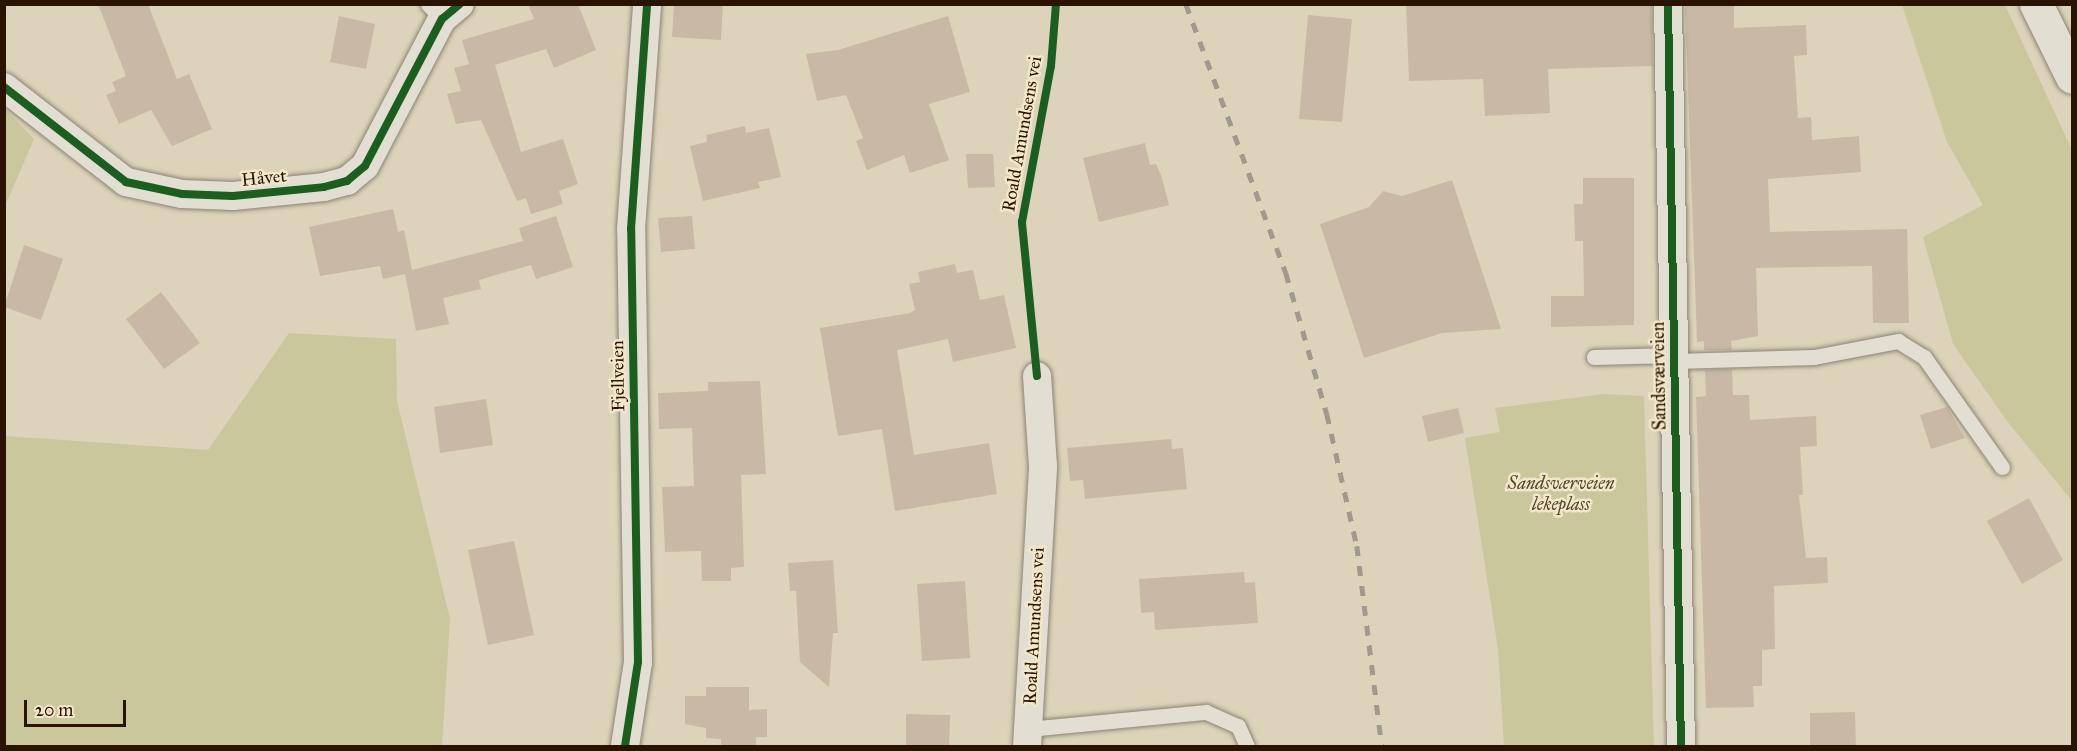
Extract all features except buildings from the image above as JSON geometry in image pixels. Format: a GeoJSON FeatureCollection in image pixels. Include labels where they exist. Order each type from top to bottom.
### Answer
{"type":"FeatureCollection","features":[{"type":"Feature","properties":{"kind":"street","name":"Fjellveien"},"geometry":{"type":"LineString","coordinates":[[625,747],[638,662],[631,229],[647,4]]}},
{"type":"Feature","properties":{"kind":"street","name":"Sandsværveien"},"geometry":{"type":"LineString","coordinates":[[1668,4],[1681,747]]}},
{"type":"Feature","properties":{"kind":"street"},"geometry":{"type":"LineString","coordinates":[[2036,4],[2073,77]]}},
{"type":"Feature","properties":{"kind":"street","name":"Håvet"},"geometry":{"type":"LineString","coordinates":[[4,87],[126,182],[182,194],[233,196],[324,187],[347,181],[365,166],[443,9]]}},
{"type":"Feature","properties":{"kind":"street","name":"Roald Amundsens vei"},"geometry":{"type":"LineString","coordinates":[[1028,738],[1043,466],[1037,376]]}},
{"type":"Feature","properties":{"kind":"lane"},"geometry":{"type":"LineString","coordinates":[[1594,357],[1814,357],[1898,341],[1924,357],[2002,467]]}},
{"type":"Feature","properties":{"kind":"lane"},"geometry":{"type":"LineString","coordinates":[[1028,738],[1206,712],[1238,726],[1247,747]]}},
{"type":"Feature","properties":{"kind":"green space"},"geometry":{"type":"Polygon","coordinates":[[[1902,5],[2005,5],[2072,150],[2072,501],[2007,421],[1953,344],[1923,237],[1983,205],[1947,142],[1902,5]]]}},
{"type":"Feature","properties":{"kind":"green space"},"geometry":{"type":"Polygon","coordinates":[[[5,109],[34,139],[5,206],[5,109]]]}},
{"type":"Feature","properties":{"kind":"green space"},"geometry":{"type":"Polygon","coordinates":[[[289,333],[396,339],[397,401],[450,619],[442,746],[5,746],[5,436],[208,450],[289,333]]]}},
{"type":"Feature","properties":{"kind":"green space","name":"Sandsværveien lekeplass"},"geometry":{"type":"Polygon","coordinates":[[[1604,394],[1644,396],[1654,746],[1504,746],[1498,649],[1465,438],[1500,432],[1495,408],[1604,394]]]}},
{"type":"Feature","properties":{"kind":"railway"},"geometry":{"type":"LineString","coordinates":[[1186,4],[1286,273],[1327,414],[1357,546],[1382,746]]}},
{"type":"Feature","properties":{"kind":"cycle path"},"geometry":{"type":"LineString","coordinates":[[4,87],[126,182],[182,194],[233,196],[324,187],[347,181],[365,166],[442,19],[460,4]]}},
{"type":"Feature","properties":{"kind":"cycle path"},"geometry":{"type":"LineString","coordinates":[[625,746],[638,662],[631,229],[647,4]]}},
{"type":"Feature","properties":{"kind":"cycle path"},"geometry":{"type":"LineString","coordinates":[[1037,376],[1022,222],[1051,66],[1056,4]]}},
{"type":"Feature","properties":{"kind":"cycle path"},"geometry":{"type":"LineString","coordinates":[[1668,4],[1681,746]]}}]}
